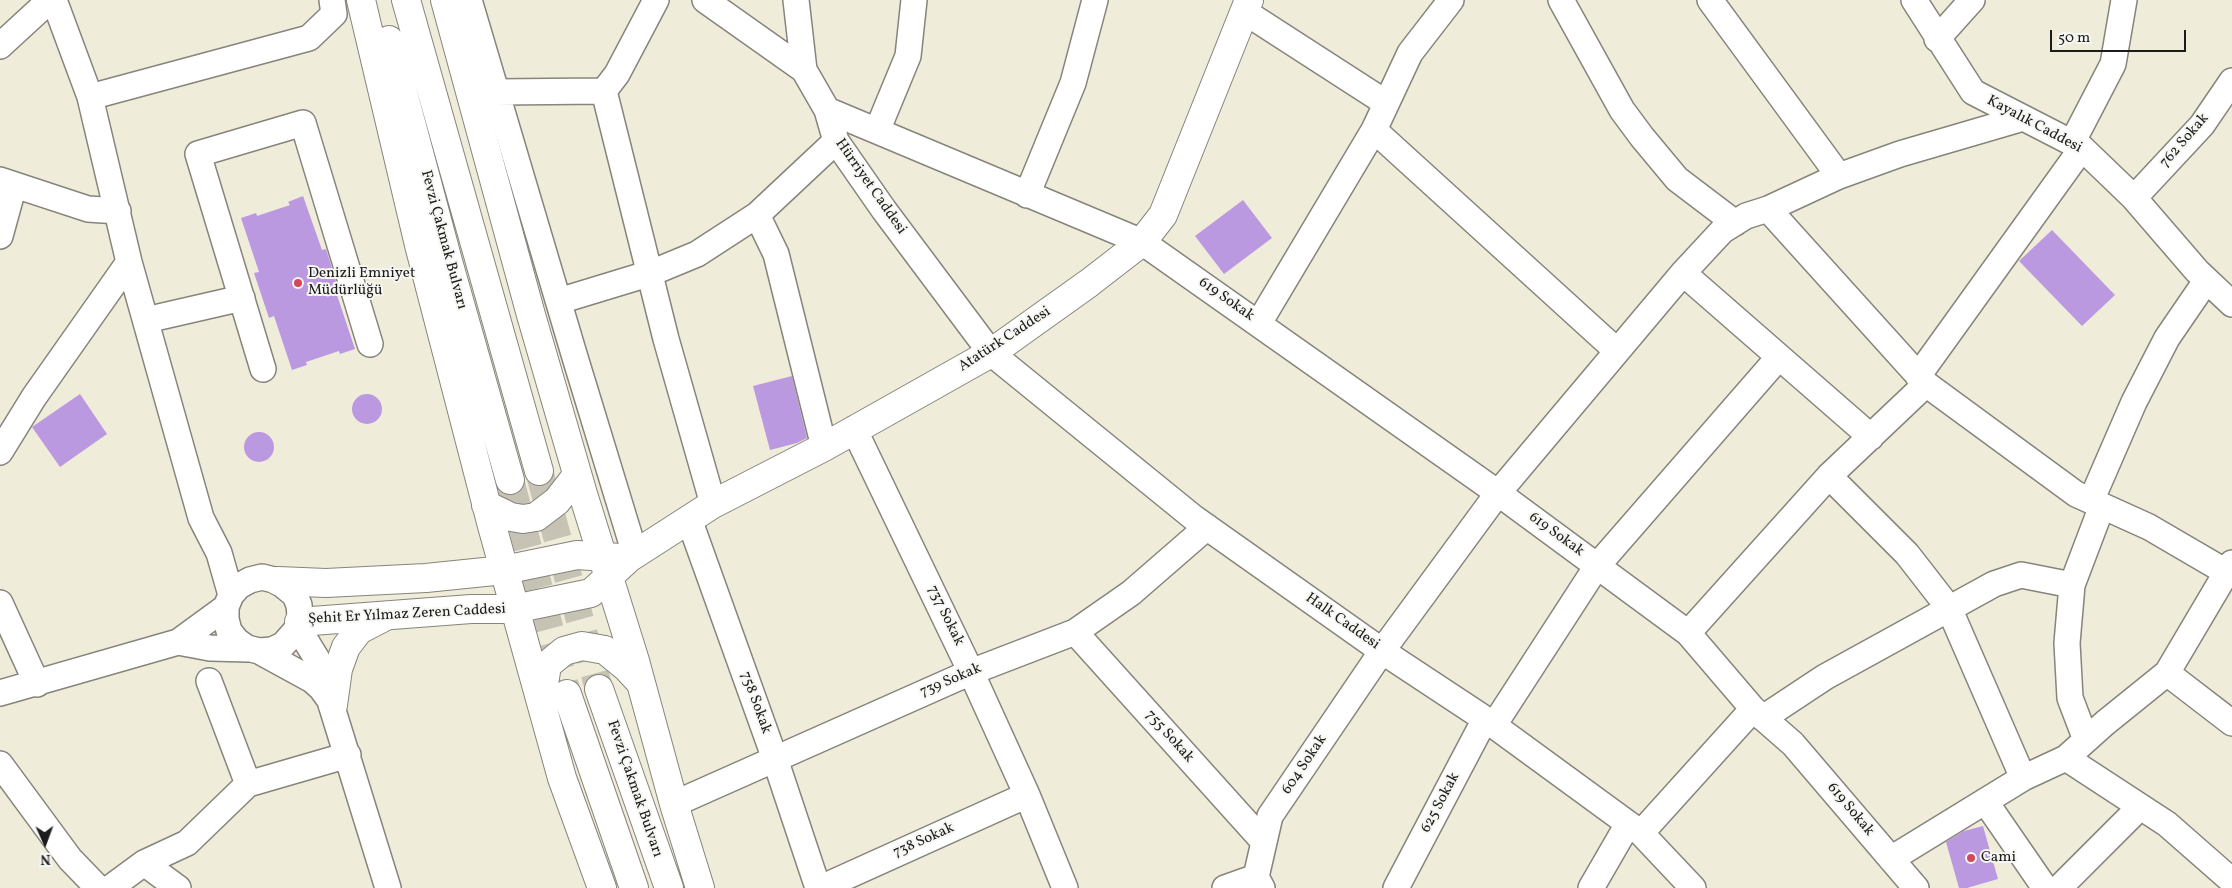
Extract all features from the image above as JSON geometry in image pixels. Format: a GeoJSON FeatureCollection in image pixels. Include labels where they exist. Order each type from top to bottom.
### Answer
{"type":"FeatureCollection","features":[{"type":"Feature","properties":{"kind":"main road"},"geometry":{"type":"LineString","coordinates":[[361,0],[419,245],[514,609],[562,778],[602,888]]}},
{"type":"Feature","properties":{"kind":"main road","name":"Fevzi Çakmak Bulvarı"},"geometry":{"type":"LineString","coordinates":[[379,0],[448,261],[510,480]]}},
{"type":"Feature","properties":{"kind":"main road","name":"Fevzi Çakmak Bulvarı"},"geometry":{"type":"LineString","coordinates":[[406,0],[539,471]]}},
{"type":"Feature","properties":{"kind":"main road"},"geometry":{"type":"LineString","coordinates":[[445,0],[577,475],[619,561],[641,683],[674,804],[700,888]]}},
{"type":"Feature","properties":{"kind":"main road","name":"Atatürk Caddesi"},"geometry":{"type":"LineString","coordinates":[[619,561],[713,504],[824,447],[991,353],[1089,283],[1142,242],[1164,215],[1247,6]]}},
{"type":"Feature","properties":{"kind":"main road"},"geometry":{"type":"LineString","coordinates":[[486,505],[511,517],[523,519],[536,517],[558,501],[577,475]]}},
{"type":"Feature","properties":{"kind":"main road"},"geometry":{"type":"LineString","coordinates":[[270,579],[326,583],[470,575],[577,555],[619,561]]}},
{"type":"Feature","properties":{"kind":"main road","name":"Şehit Er Yılmaz Zeren Caddesi"},"geometry":{"type":"LineString","coordinates":[[298,625],[389,615],[514,609],[590,592],[619,561]]}},
{"type":"Feature","properties":{"kind":"main road"},"geometry":{"type":"LineString","coordinates":[[333,705],[338,669],[346,647],[359,630],[389,615]]}},
{"type":"Feature","properties":{"kind":"main road"},"geometry":{"type":"LineString","coordinates":[[543,710],[542,687],[547,665],[558,654],[571,648],[582,646],[605,650],[627,668],[641,683]]}},
{"type":"Feature","properties":{"kind":"main road","name":"Fevzi Çakmak Bulvarı"},"geometry":{"type":"LineString","coordinates":[[599,689],[669,888]]}},
{"type":"Feature","properties":{"kind":"main road"},"geometry":{"type":"LineString","coordinates":[[567,694],[634,888]]}},
{"type":"Feature","properties":{"kind":"street"},"geometry":{"type":"LineString","coordinates":[[0,46],[50,0]]}},
{"type":"Feature","properties":{"kind":"street"},"geometry":{"type":"LineString","coordinates":[[54,0],[90,97],[129,262],[201,518],[220,558],[229,601],[226,619],[229,631],[237,641],[312,680],[321,688],[333,705]]}},
{"type":"Feature","properties":{"kind":"street"},"geometry":{"type":"LineString","coordinates":[[90,97],[309,38],[334,14],[332,0]]}},
{"type":"Feature","properties":{"kind":"street"},"geometry":{"type":"LineString","coordinates":[[469,0],[559,301],[619,561]]}},
{"type":"Feature","properties":{"kind":"street"},"geometry":{"type":"LineString","coordinates":[[604,91],[617,74],[656,0]]}},
{"type":"Feature","properties":{"kind":"street"},"geometry":{"type":"LineString","coordinates":[[705,0],[804,70]]}},
{"type":"Feature","properties":{"kind":"street","name":"Hürriyet Caddesi"},"geometry":{"type":"LineString","coordinates":[[796,0],[804,70],[826,110],[836,141],[884,210],[991,353]]}},
{"type":"Feature","properties":{"kind":"street"},"geometry":{"type":"LineString","coordinates":[[877,131],[908,56],[914,0]]}},
{"type":"Feature","properties":{"kind":"street"},"geometry":{"type":"LineString","coordinates":[[1027,195],[1073,83],[1096,0]]}},
{"type":"Feature","properties":{"kind":"street"},"geometry":{"type":"LineString","coordinates":[[1259,323],[1374,130],[1410,54],[1451,0]]}},
{"type":"Feature","properties":{"kind":"street"},"geometry":{"type":"LineString","coordinates":[[1561,0],[1622,110],[1642,137],[1678,179],[1735,223]]}},
{"type":"Feature","properties":{"kind":"street"},"geometry":{"type":"LineString","coordinates":[[1710,0],[1839,176]]}},
{"type":"Feature","properties":{"kind":"street","name":"Kayalık Caddesi"},"geometry":{"type":"LineString","coordinates":[[1914,0],[1937,39],[1973,92],[2077,146],[2134,198],[2206,281],[2232,304]]}},
{"type":"Feature","properties":{"kind":"street"},"geometry":{"type":"LineString","coordinates":[[1937,39],[1972,0]]}},
{"type":"Feature","properties":{"kind":"street"},"geometry":{"type":"LineString","coordinates":[[1688,634],[1829,476],[1871,437],[1922,380],[2077,146],[2113,64],[2124,0]]}},
{"type":"Feature","properties":{"kind":"street"},"geometry":{"type":"LineString","coordinates":[[1247,6],[1386,103]]}},
{"type":"Feature","properties":{"kind":"street","name":"762 Sokak"},"geometry":{"type":"LineString","coordinates":[[2134,198],[2202,125],[2232,81]]}},
{"type":"Feature","properties":{"kind":"street"},"geometry":{"type":"LineString","coordinates":[[496,92],[604,91]]}},
{"type":"Feature","properties":{"kind":"street"},"geometry":{"type":"LineString","coordinates":[[604,91],[666,339],[713,504]]}},
{"type":"Feature","properties":{"kind":"street","name":"619 Sokak"},"geometry":{"type":"LineString","coordinates":[[826,110],[1142,242],[1498,493],[1688,634],[1758,713],[1793,744],[1916,888]]}},
{"type":"Feature","properties":{"kind":"street","name":"604 Sokak"},"geometry":{"type":"LineString","coordinates":[[1259,882],[1264,842],[1270,816],[1382,651],[1498,493],[1683,273],[1722,232],[1746,216],[1768,209],[1839,176],[1900,154],[2023,118]]}},
{"type":"Feature","properties":{"kind":"street"},"geometry":{"type":"LineString","coordinates":[[263,369],[198,154],[303,123],[370,344]]}},
{"type":"Feature","properties":{"kind":"street"},"geometry":{"type":"LineString","coordinates":[[1374,130],[1617,351]]}},
{"type":"Feature","properties":{"kind":"street"},"geometry":{"type":"LineString","coordinates":[[559,301],[651,273],[697,254],[757,215],[836,141]]}},
{"type":"Feature","properties":{"kind":"street"},"geometry":{"type":"LineString","coordinates":[[0,236],[7,183],[88,209],[118,211]]}},
{"type":"Feature","properties":{"kind":"street"},"geometry":{"type":"LineString","coordinates":[[1768,209],[1922,380],[2076,494],[2149,527],[2230,569],[2167,673],[2066,758],[2022,778],[1891,859]]}},
{"type":"Feature","properties":{"kind":"street"},"geometry":{"type":"LineString","coordinates":[[757,215],[776,254],[824,447]]}},
{"type":"Feature","properties":{"kind":"street"},"geometry":{"type":"LineString","coordinates":[[0,452],[34,397],[129,262]]}},
{"type":"Feature","properties":{"kind":"street"},"geometry":{"type":"LineString","coordinates":[[1683,273],[1871,437]]}},
{"type":"Feature","properties":{"kind":"street"},"geometry":{"type":"LineString","coordinates":[[2086,740],[2070,698],[2066,643],[2072,585],[2097,503],[2134,402],[2168,338],[2206,281]]}},
{"type":"Feature","properties":{"kind":"street"},"geometry":{"type":"LineString","coordinates":[[146,320],[242,298]]}},
{"type":"Feature","properties":{"kind":"street","name":"Halk Caddesi"},"geometry":{"type":"LineString","coordinates":[[991,353],[1207,527],[1382,651],[1490,722],[1634,829],[1693,888]]}},
{"type":"Feature","properties":{"kind":"street","name":"625 Sokak"},"geometry":{"type":"LineString","coordinates":[[1396,888],[1490,722],[1597,566],[1779,357]]}},
{"type":"Feature","properties":{"kind":"street","name":"737 Sokak"},"geometry":{"type":"LineString","coordinates":[[854,429],[972,672],[1027,795],[1065,888]]}},
{"type":"Feature","properties":{"kind":"street"},"geometry":{"type":"LineString","coordinates":[[1829,476],[1907,554],[1949,608],[2022,778]]}},
{"type":"Feature","properties":{"kind":"street","name":"758 Sokak"},"geometry":{"type":"LineString","coordinates":[[689,519],[819,888]]}},
{"type":"Feature","properties":{"kind":"street","name":"739 Sokak"},"geometry":{"type":"LineString","coordinates":[[674,804],[972,672],[1075,632],[1131,593],[1207,527]]}},
{"type":"Feature","properties":{"kind":"street"},"geometry":{"type":"LineString","coordinates":[[220,558],[270,579],[295,595],[299,605],[298,625],[317,659],[333,705],[388,888]]}},
{"type":"Feature","properties":{"kind":"street"},"geometry":{"type":"LineString","coordinates":[[188,636],[217,595],[220,585],[220,558]]}},
{"type":"Feature","properties":{"kind":"street"},"geometry":{"type":"LineString","coordinates":[[1591,888],[1634,829],[1758,713],[1994,584],[2020,575],[2072,585]]}},
{"type":"Feature","properties":{"kind":"street"},"geometry":{"type":"LineString","coordinates":[[0,693],[37,684],[188,636],[229,601],[239,586],[250,580],[270,579]]}},
{"type":"Feature","properties":{"kind":"street"},"geometry":{"type":"LineString","coordinates":[[0,603],[37,684]]}},
{"type":"Feature","properties":{"kind":"street"},"geometry":{"type":"LineString","coordinates":[[188,636],[210,648],[272,650],[283,646],[298,625]]}},
{"type":"Feature","properties":{"kind":"street","name":"755 Sokak"},"geometry":{"type":"LineString","coordinates":[[1075,632],[1264,842]]}},
{"type":"Feature","properties":{"kind":"street"},"geometry":{"type":"LineString","coordinates":[[2167,673],[2232,723]]}},
{"type":"Feature","properties":{"kind":"street"},"geometry":{"type":"LineString","coordinates":[[209,681],[248,784]]}},
{"type":"Feature","properties":{"kind":"street"},"geometry":{"type":"LineString","coordinates":[[0,708],[37,684]]}},
{"type":"Feature","properties":{"kind":"street"},"geometry":{"type":"LineString","coordinates":[[110,888],[144,862],[187,843],[248,784],[348,755]]}},
{"type":"Feature","properties":{"kind":"street"},"geometry":{"type":"LineString","coordinates":[[2066,758],[2167,824],[2232,881]]}},
{"type":"Feature","properties":{"kind":"street"},"geometry":{"type":"LineString","coordinates":[[0,764],[70,859],[98,888]]}},
{"type":"Feature","properties":{"kind":"street","name":"738 Sokak"},"geometry":{"type":"LineString","coordinates":[[819,888],[1027,795]]}},
{"type":"Feature","properties":{"kind":"street"},"geometry":{"type":"LineString","coordinates":[[1985,801],[2046,888]]}},
{"type":"Feature","properties":{"kind":"street"},"geometry":{"type":"LineString","coordinates":[[2059,888],[2140,807]]}},
{"type":"Feature","properties":{"kind":"street"},"geometry":{"type":"LineString","coordinates":[[144,862],[178,888]]}},
{"type":"Feature","properties":{"kind":"street"},"geometry":{"type":"LineString","coordinates":[[1225,888],[1259,882]]}},
{"type":"Feature","properties":{"kind":"building","name":"Denizli Emniyet Müdürlüğü"},"geometry":{"type":"Polygon","coordinates":[[[303,196],[322,250],[326,249],[340,294],[337,295],[355,349],[340,354],[339,351],[306,362],[307,365],[292,370],[274,316],[269,318],[254,273],[259,272],[241,218],[256,213],[257,216],[290,205],[288,202],[303,196]]]}},
{"type":"Feature","properties":{"kind":"building"},"geometry":{"type":"Polygon","coordinates":[[[1243,200],[1272,238],[1224,274],[1195,236],[1243,200]]]}},
{"type":"Feature","properties":{"kind":"building"},"geometry":{"type":"Polygon","coordinates":[[[2052,230],[2115,295],[2082,326],[2019,261],[2052,230]]]}},
{"type":"Feature","properties":{"kind":"building"},"geometry":{"type":"Polygon","coordinates":[[[792,376],[807,438],[797,443],[770,450],[753,386],[792,376]]]}},
{"type":"Feature","properties":{"kind":"building"},"geometry":{"type":"Polygon","coordinates":[[[80,394],[107,434],[60,467],[32,427],[80,394]]]}},
{"type":"Feature","properties":{"kind":"building"},"geometry":{"type":"Polygon","coordinates":[[[367,394],[378,398],[382,409],[378,420],[367,424],[356,420],[352,409],[356,398],[367,394]]]}},
{"type":"Feature","properties":{"kind":"building"},"geometry":{"type":"Polygon","coordinates":[[[259,432],[270,436],[274,447],[270,458],[259,462],[248,458],[244,447],[248,436],[259,432]]]}},
{"type":"Feature","properties":{"kind":"building","name":"Cami"},"geometry":{"type":"Polygon","coordinates":[[[1983,826],[1998,879],[1967,888],[1959,888],[1946,842],[1964,831],[1983,826]]]}},
{"type":"Feature","properties":{"kind":"tunnel"},"geometry":{"type":"LineString","coordinates":[[539,471],[599,689]]}},
{"type":"Feature","properties":{"kind":"tunnel"},"geometry":{"type":"LineString","coordinates":[[510,480],[567,694]]}},
{"type":"Feature","properties":{"kind":"place","name":"Denizli Emniyet Müdürlüğü"},"geometry":{"type":"Point","coordinates":[298,283]}},
{"type":"Feature","properties":{"kind":"place","name":"Cami"},"geometry":{"type":"Point","coordinates":[1971,858]}}]}
